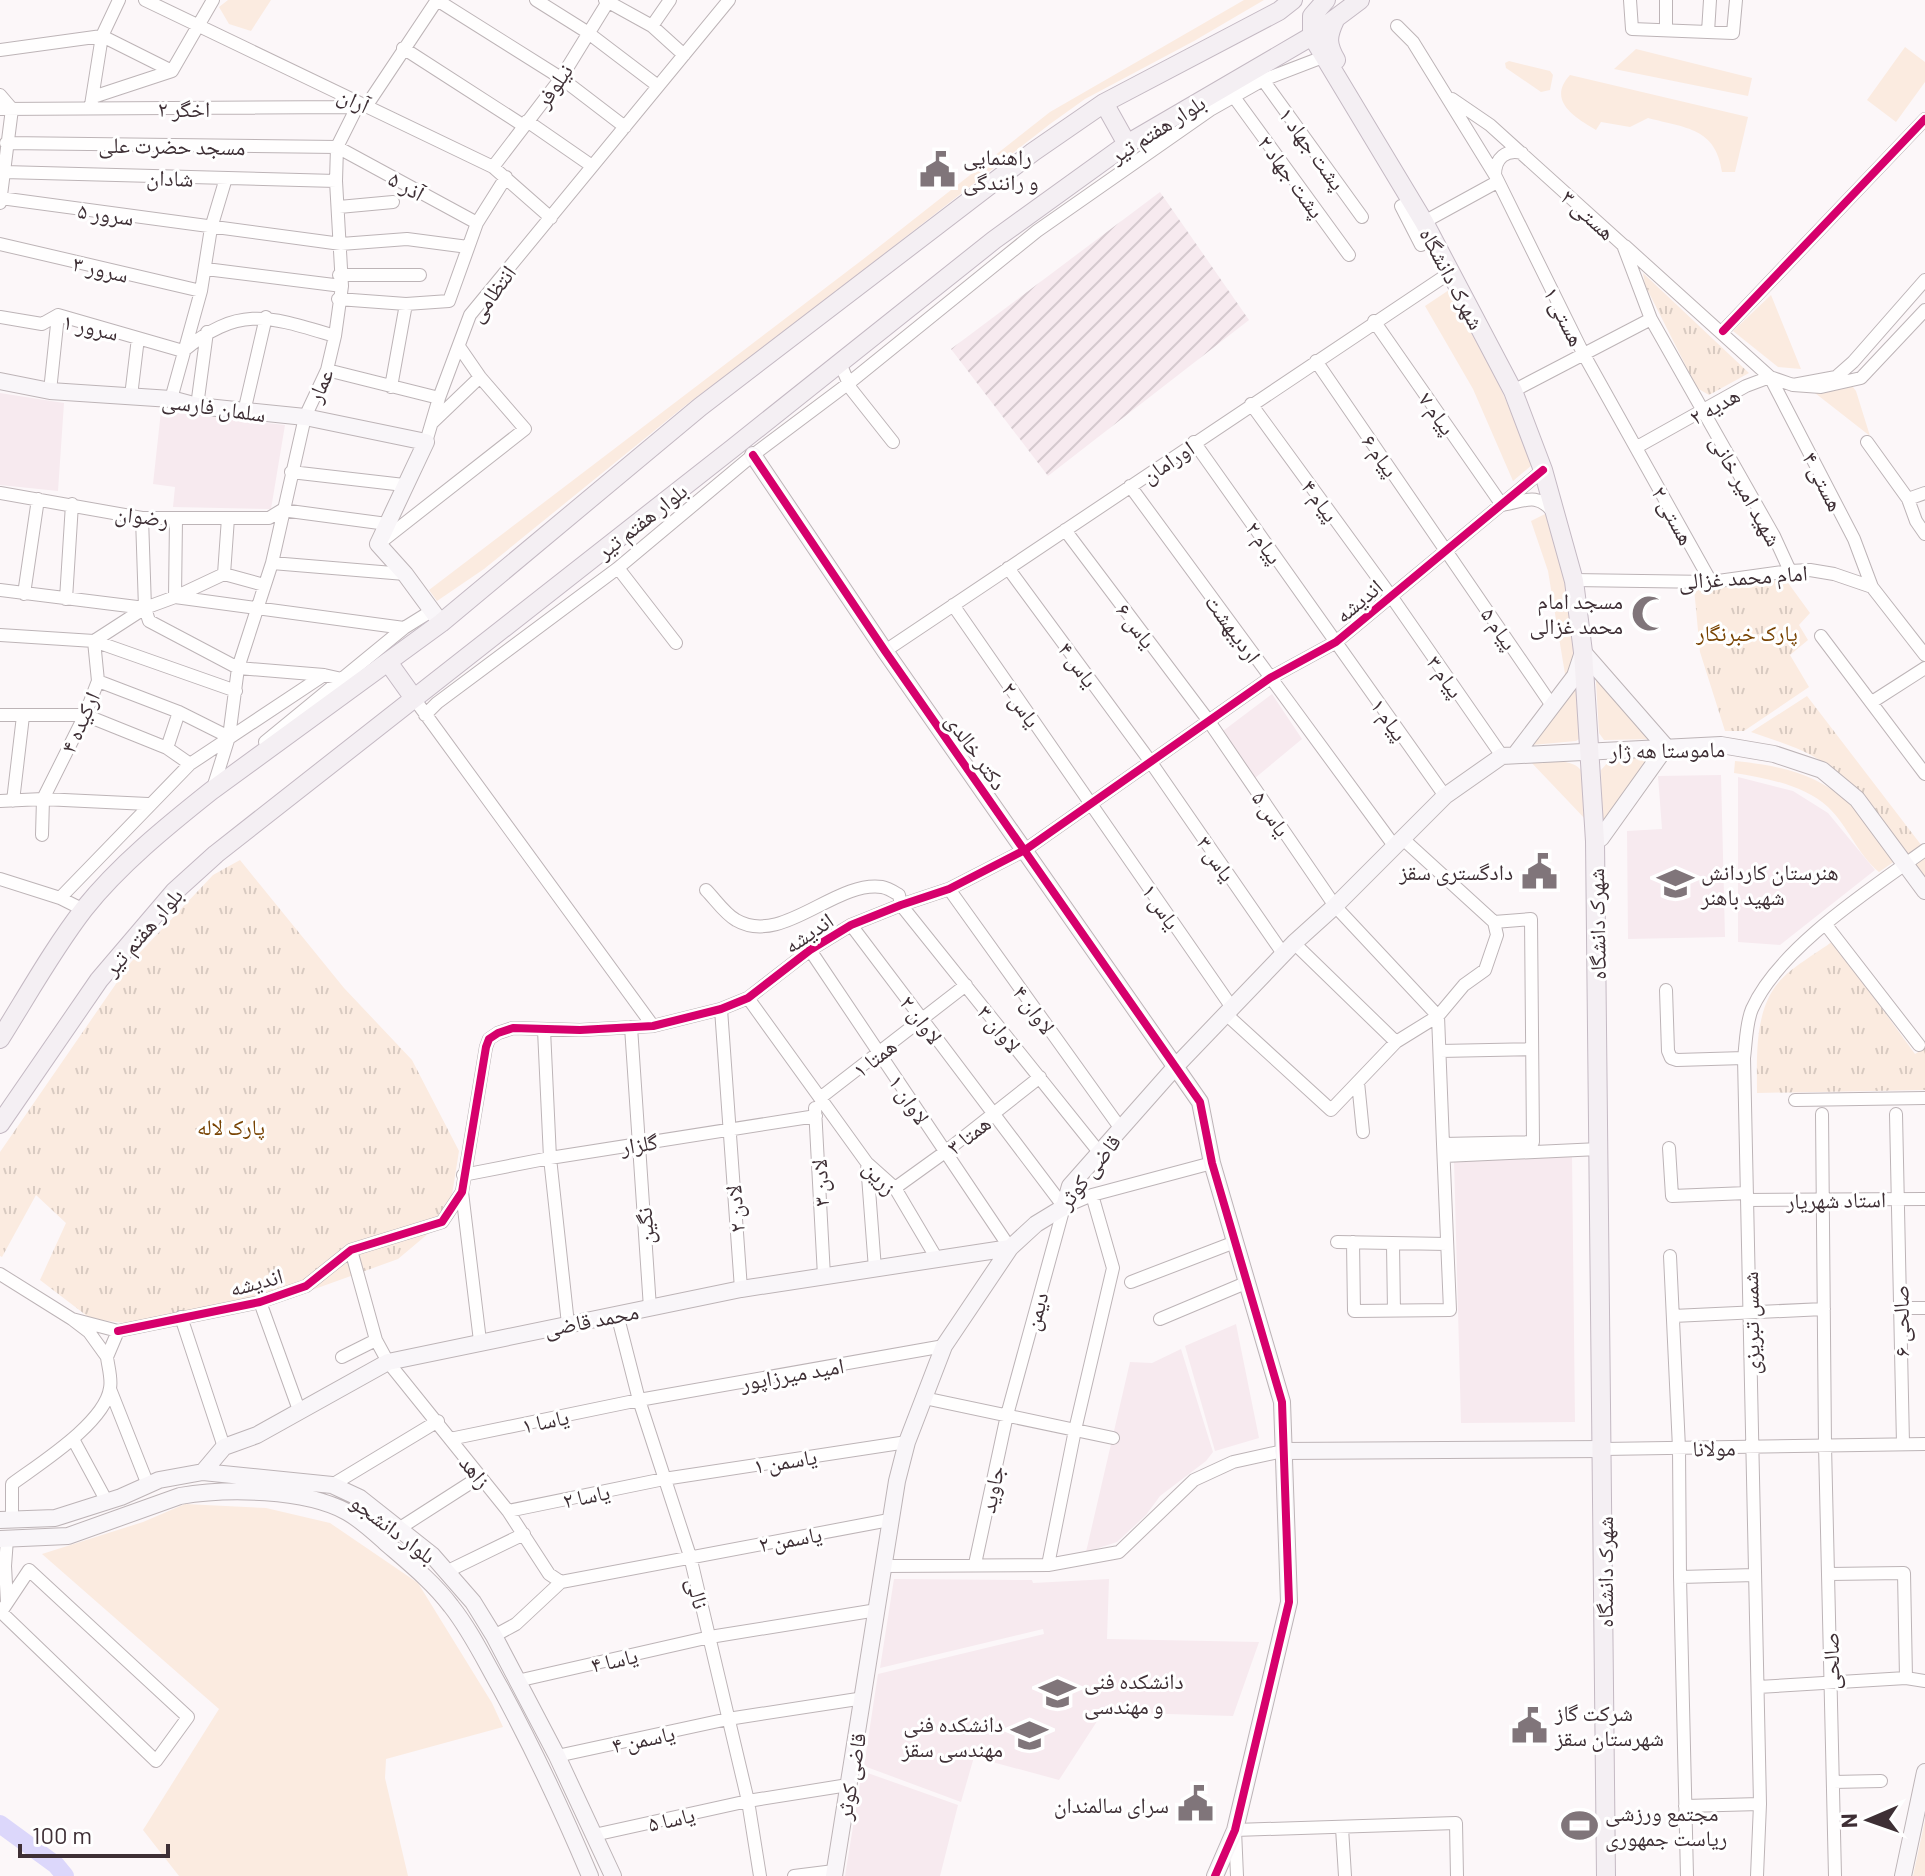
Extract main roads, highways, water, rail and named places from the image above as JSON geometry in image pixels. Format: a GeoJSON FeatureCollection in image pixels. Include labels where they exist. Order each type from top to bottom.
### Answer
{"type":"FeatureCollection","features":[{"type":"Feature","properties":{"kind":"main road","name":"بلوار هفتم تیر"},"geometry":{"type":"LineString","coordinates":[[0,1039],[84,910],[111,880],[213,786],[388,662],[437,616],[700,407],[1033,152],[1104,103],[1279,11],[1293,0]]}},
{"type":"Feature","properties":{"kind":"main road"},"geometry":{"type":"LineString","coordinates":[[1312,36],[1312,16],[1326,0]]}},
{"type":"Feature","properties":{"kind":"main road","name":"بلوار هفتم تیر"},"geometry":{"type":"LineString","coordinates":[[0,1124],[99,980],[174,892],[216,854],[994,240],[1127,144],[1312,36],[1360,0]]}},
{"type":"Feature","properties":{"kind":"main road"},"geometry":{"type":"LineString","coordinates":[[1335,20],[1328,35],[1328,45],[1516,389],[1547,460],[1578,580]]}},
{"type":"Feature","properties":{"kind":"main road","name":"شهرک دانشگاه"},"geometry":{"type":"LineString","coordinates":[[1312,36],[1426,220],[1516,389],[1578,580],[1594,750],[1598,840],[1599,1149],[1608,1449],[1606,1876]]}},
{"type":"Feature","properties":{"kind":"main road"},"geometry":{"type":"LineString","coordinates":[[1104,103],[1127,144]]}},
{"type":"Feature","properties":{"kind":"main road","name":"سلمان فارسی"},"geometry":{"type":"LineString","coordinates":[[0,381],[50,391],[171,399],[197,406],[305,417],[426,442]]}},
{"type":"Feature","properties":{"kind":"main road","name":"انتظامی"},"geometry":{"type":"LineString","coordinates":[[426,442],[378,544],[437,616]]}},
{"type":"Feature","properties":{"kind":"main road","name":"دکتر خالدی"},"geometry":{"type":"LineString","coordinates":[[753,455],[885,651],[1200,1102],[1212,1163],[1282,1402],[1289,1602],[1235,1830],[1215,1876]]}},
{"type":"Feature","properties":{"kind":"main road"},"geometry":{"type":"LineString","coordinates":[[1508,755],[1553,707],[1586,655],[1666,747],[1598,840],[1618,1876]]}},
{"type":"Feature","properties":{"kind":"main road"},"geometry":{"type":"LineString","coordinates":[[388,662],[413,697]]}},
{"type":"Feature","properties":{"kind":"main road","name":"ماموستا هه ژار"},"geometry":{"type":"LineString","coordinates":[[1594,750],[1721,745],[1774,754],[1822,770],[1857,799],[1925,891]]}},
{"type":"Feature","properties":{"kind":"main road"},"geometry":{"type":"LineString","coordinates":[[1508,755],[1594,750]]}},
{"type":"Feature","properties":{"kind":"main road","name":"قاضی کوثر"},"geometry":{"type":"LineString","coordinates":[[834,1873],[864,1698],[889,1520],[907,1442],[944,1346],[1010,1248],[1036,1224],[1064,1207],[1070,1186],[1177,1065],[1289,949],[1445,796],[1508,755]]}},
{"type":"Feature","properties":{"kind":"main road","name":"محمد قاضی"},"geometry":{"type":"LineString","coordinates":[[203,1472],[224,1447],[257,1435],[388,1362],[741,1289],[1010,1248]]}},
{"type":"Feature","properties":{"kind":"main road"},"geometry":{"type":"LineString","coordinates":[[1283,1451],[1608,1449]]}},
{"type":"Feature","properties":{"kind":"main road","name":"بلوار دانشجو"},"geometry":{"type":"LineString","coordinates":[[6,1520],[55,1518],[77,1513],[148,1485],[203,1472],[332,1485],[360,1498],[400,1528],[448,1571],[473,1602],[557,1756],[613,1876]]}},
{"type":"Feature","properties":{"kind":"main road","name":"بلوار دانشجو"},"geometry":{"type":"LineString","coordinates":[[6,1539],[68,1536],[196,1493],[251,1492],[304,1498],[324,1502],[349,1513],[419,1571],[451,1605],[482,1654],[556,1795],[590,1876]]}},
{"type":"Feature","properties":{"kind":"main road"},"geometry":{"type":"LineString","coordinates":[[6,1520],[6,1539]]}},
{"type":"Feature","properties":{"kind":"main road"},"geometry":{"type":"LineString","coordinates":[[1903,1876],[1925,1772]]}},
{"type":"Feature","properties":{"kind":"main road"},"geometry":{"type":"LineString","coordinates":[[556,1795],[573,1789]]}},
{"type":"Feature","properties":{"kind":"waterway"},"geometry":{"type":"LineString","coordinates":[[0,1824],[56,1865],[65,1876]]}},
{"type":"Feature","properties":{"kind":"place","name":"راهنمایی و رانندگی"},"geometry":{"type":"Point","coordinates":[937,169]}},
{"type":"Feature","properties":{"kind":"place","name":"مسجد امام محمد غزالی"},"geometry":{"type":"Point","coordinates":[1649,613]}},
{"type":"Feature","properties":{"kind":"place","name":"دادگستری سقز"},"geometry":{"type":"Point","coordinates":[1539,871]}},
{"type":"Feature","properties":{"kind":"place","name":"هنرستان کاردانش شهید باهنر"},"geometry":{"type":"Point","coordinates":[1675,884]}},
{"type":"Feature","properties":{"kind":"place","name":"دانشکده فنی و مهندسی"},"geometry":{"type":"Point","coordinates":[1058,1693]}},
{"type":"Feature","properties":{"kind":"place","name":"شرکت گاز شهرستان سقز"},"geometry":{"type":"Point","coordinates":[1529,1725]}},
{"type":"Feature","properties":{"kind":"place","name":"دانشکده فنی مهندسی سقز"},"geometry":{"type":"Point","coordinates":[1029,1736]}},
{"type":"Feature","properties":{"kind":"place","name":"سرای سالمندان"},"geometry":{"type":"Point","coordinates":[1195,1804]}},
{"type":"Feature","properties":{"kind":"place","name":"مجتمع ورزشی ریاست جمهوری"},"geometry":{"type":"Point","coordinates":[1579,1825]}},
{"type":"Feature","properties":{"kind":"park label","name":"پارک خبرنگار"},"geometry":{"type":"Point","coordinates":[1747,632]}},
{"type":"Feature","properties":{"kind":"park label","name":"پارک لاله"},"geometry":{"type":"Point","coordinates":[231,1126]}}]}
